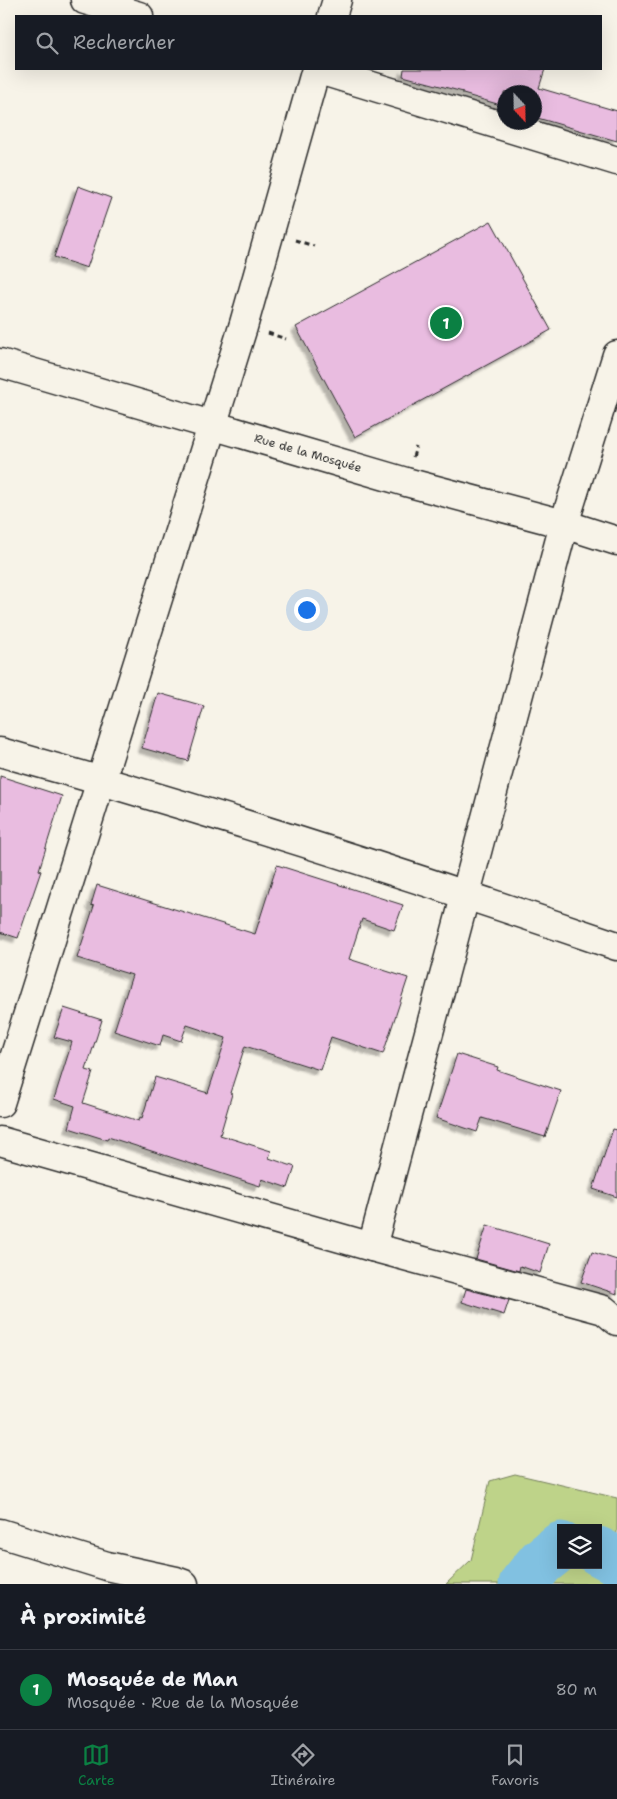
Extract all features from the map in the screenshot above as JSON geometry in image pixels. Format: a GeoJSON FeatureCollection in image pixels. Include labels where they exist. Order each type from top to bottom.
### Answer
{"type":"FeatureCollection","features":[{"type":"Feature","properties":{"kind":"street"},"geometry":{"type":"LineString","coordinates":[[84,0],[136,15]]}},
{"type":"Feature","properties":{"kind":"street"},"geometry":{"type":"LineString","coordinates":[[332,15],[337,0]]}},
{"type":"Feature","properties":{"kind":"street"},"geometry":{"type":"LineString","coordinates":[[0,1103],[243,327],[316,70]]}},
{"type":"Feature","properties":{"kind":"street"},"geometry":{"type":"LineString","coordinates":[[319,70],[617,161]]}},
{"type":"Feature","properties":{"kind":"street"},"geometry":{"type":"LineString","coordinates":[[372,1247],[564,524],[617,355]]}},
{"type":"Feature","properties":{"kind":"street","name":"Rue de la Mosquée"},"geometry":{"type":"LineString","coordinates":[[0,363],[406,482],[564,524],[617,541]]}},
{"type":"Feature","properties":{"kind":"street"},"geometry":{"type":"LineString","coordinates":[[0,752],[101,780],[466,894],[617,946]]}},
{"type":"Feature","properties":{"kind":"street"},"geometry":{"type":"LineString","coordinates":[[0,1141],[372,1247],[604,1310],[617,1321]]}},
{"type":"Feature","properties":{"kind":"street"},"geometry":{"type":"LineString","coordinates":[[0,1534],[107,1566],[184,1584]]}},
{"type":"Feature","properties":{"kind":"green space"},"geometry":{"type":"Polygon","coordinates":[[[515,1474],[617,1498],[617,1584],[446,1584],[471,1560],[490,1481],[515,1474]]]}},
{"type":"Feature","properties":{"kind":"building"},"geometry":{"type":"Polygon","coordinates":[[[404,70],[545,70],[540,85],[497,85],[497,104],[463,94],[463,92],[403,76],[404,70]]]}},
{"type":"Feature","properties":{"kind":"building"},"geometry":{"type":"Polygon","coordinates":[[[542,89],[617,111],[617,141],[542,119],[542,89]]]}},
{"type":"Feature","properties":{"kind":"building"},"geometry":{"type":"Polygon","coordinates":[[[78,186],[111,198],[87,268],[54,257],[78,186]]]}},
{"type":"Feature","properties":{"kind":"building"},"geometry":{"type":"Polygon","coordinates":[[[491,221],[551,330],[355,437],[296,327],[491,221]]]}},
{"type":"Feature","properties":{"kind":"building"},"geometry":{"type":"Polygon","coordinates":[[[158,693],[204,706],[188,761],[142,748],[158,693]]]}},
{"type":"Feature","properties":{"kind":"building"},"geometry":{"type":"Polygon","coordinates":[[[0,776],[62,796],[39,870],[41,871],[18,938],[0,932],[0,776]]]}},
{"type":"Feature","properties":{"kind":"building"},"geometry":{"type":"Polygon","coordinates":[[[277,865],[403,905],[394,930],[362,919],[349,959],[408,978],[383,1054],[331,1037],[320,1070],[245,1046],[230,1093],[232,1094],[220,1135],[271,1151],[269,1158],[295,1167],[288,1188],[262,1179],[260,1186],[108,1137],[107,1140],[69,1128],[75,1106],[54,1099],[72,1042],[54,1037],[64,1008],[102,1020],[86,1070],[93,1072],[83,1103],[139,1121],[140,1117],[142,1118],[155,1077],[208,1093],[226,1038],[187,1025],[181,1041],[163,1035],[160,1046],[114,1031],[132,975],[77,958],[94,906],[91,905],[97,885],[255,934],[277,865]]]}},
{"type":"Feature","properties":{"kind":"building"},"geometry":{"type":"Polygon","coordinates":[[[457,1054],[498,1067],[497,1070],[561,1091],[545,1137],[482,1118],[477,1132],[436,1118],[457,1054]]]}},
{"type":"Feature","properties":{"kind":"building"},"geometry":{"type":"Polygon","coordinates":[[[613,1129],[617,1130],[617,1197],[593,1189],[613,1129]]]}},
{"type":"Feature","properties":{"kind":"building"},"geometry":{"type":"Polygon","coordinates":[[[487,1225],[549,1244],[540,1273],[520,1266],[519,1271],[476,1259],[487,1225]]]}},
{"type":"Feature","properties":{"kind":"building"},"geometry":{"type":"Polygon","coordinates":[[[592,1252],[617,1260],[617,1294],[581,1282],[592,1252]]]}},
{"type":"Feature","properties":{"kind":"building"},"geometry":{"type":"Polygon","coordinates":[[[466,1289],[509,1300],[504,1315],[462,1302],[466,1289]]]}},
{"type":"Feature","properties":{"kind":"waterway"},"geometry":{"type":"LineString","coordinates":[[523,1584],[541,1562],[557,1549]]}},
{"type":"Feature","properties":{"kind":"waterway"},"geometry":{"type":"LineString","coordinates":[[602,1553],[617,1561]]}},
{"type":"Feature","properties":{"kind":"place","name":"Mosquée de Man"},"geometry":{"type":"Point","coordinates":[446,323]}}]}
